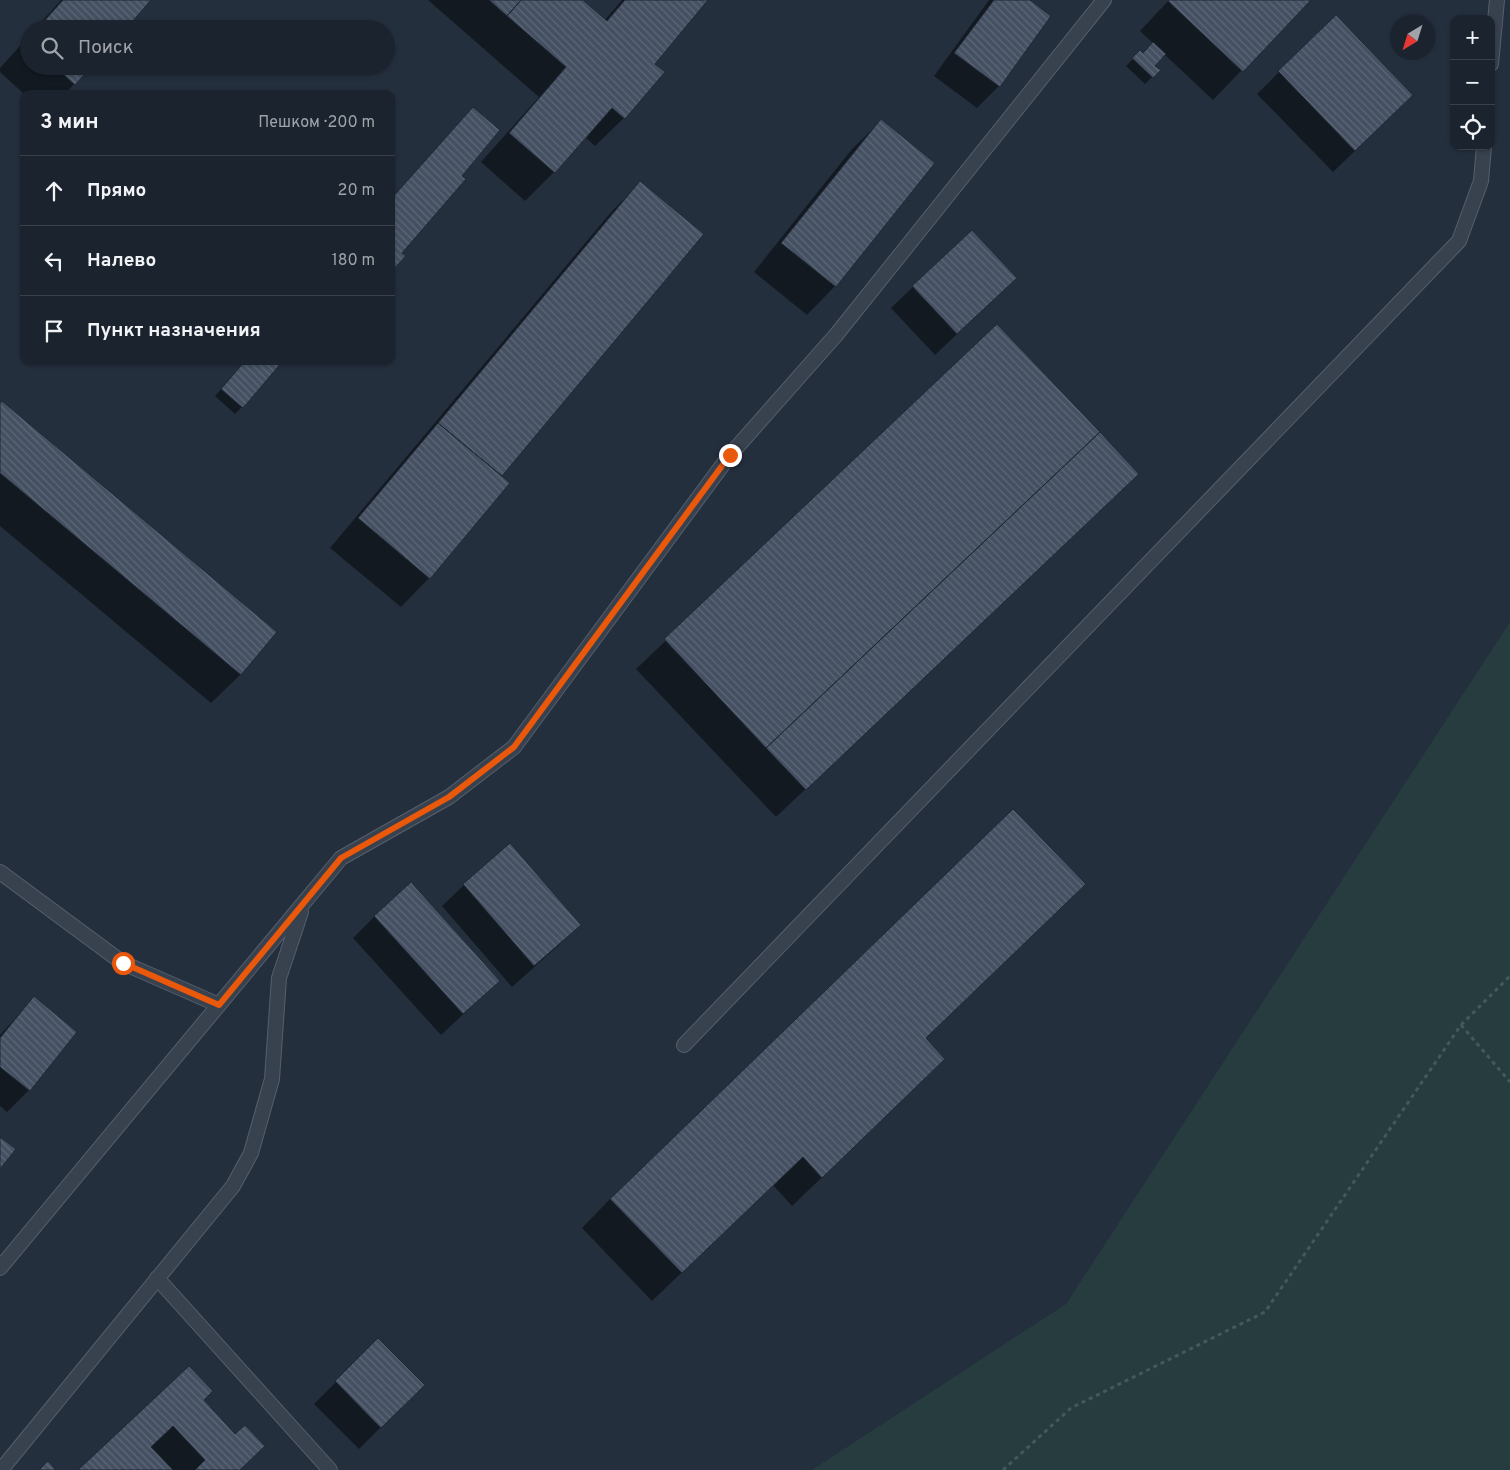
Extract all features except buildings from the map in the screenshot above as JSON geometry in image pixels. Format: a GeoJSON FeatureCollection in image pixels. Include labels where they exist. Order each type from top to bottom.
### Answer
{"type":"FeatureCollection","features":[{"type":"Feature","properties":{"kind":"lane"},"geometry":{"type":"LineString","coordinates":[[0,1268],[341,858],[449,797],[514,747],[730,455],[836,335],[1104,0]]}},
{"type":"Feature","properties":{"kind":"lane"},"geometry":{"type":"LineString","coordinates":[[1491,60],[1497,0]]}},
{"type":"Feature","properties":{"kind":"lane"},"geometry":{"type":"LineString","coordinates":[[684,1045],[1459,241],[1481,181],[1484,150]]}},
{"type":"Feature","properties":{"kind":"lane"},"geometry":{"type":"LineString","coordinates":[[0,872],[123,963],[219,1005]]}},
{"type":"Feature","properties":{"kind":"lane"},"geometry":{"type":"LineString","coordinates":[[1,1470],[233,1186],[251,1153],[272,1079],[279,978],[303,904]]}},
{"type":"Feature","properties":{"kind":"lane"},"geometry":{"type":"LineString","coordinates":[[157,1278],[330,1470]]}},
{"type":"Feature","properties":{"kind":"path"},"geometry":{"type":"LineString","coordinates":[[1003,1470],[1071,1408],[1265,1312],[1461,1025],[1510,976]]}},
{"type":"Feature","properties":{"kind":"path"},"geometry":{"type":"LineString","coordinates":[[1461,1025],[1510,1082]]}},
{"type":"Feature","properties":{"kind":"green space"},"geometry":{"type":"Polygon","coordinates":[[[1510,622],[1510,1470],[812,1470],[1066,1304],[1510,622]]]}},
{"type":"Feature","properties":{"kind":"route"},"geometry":{"type":"LineString","coordinates":[[123,963],[219,1005],[341,858],[449,797],[514,747],[730,455]]}}]}
